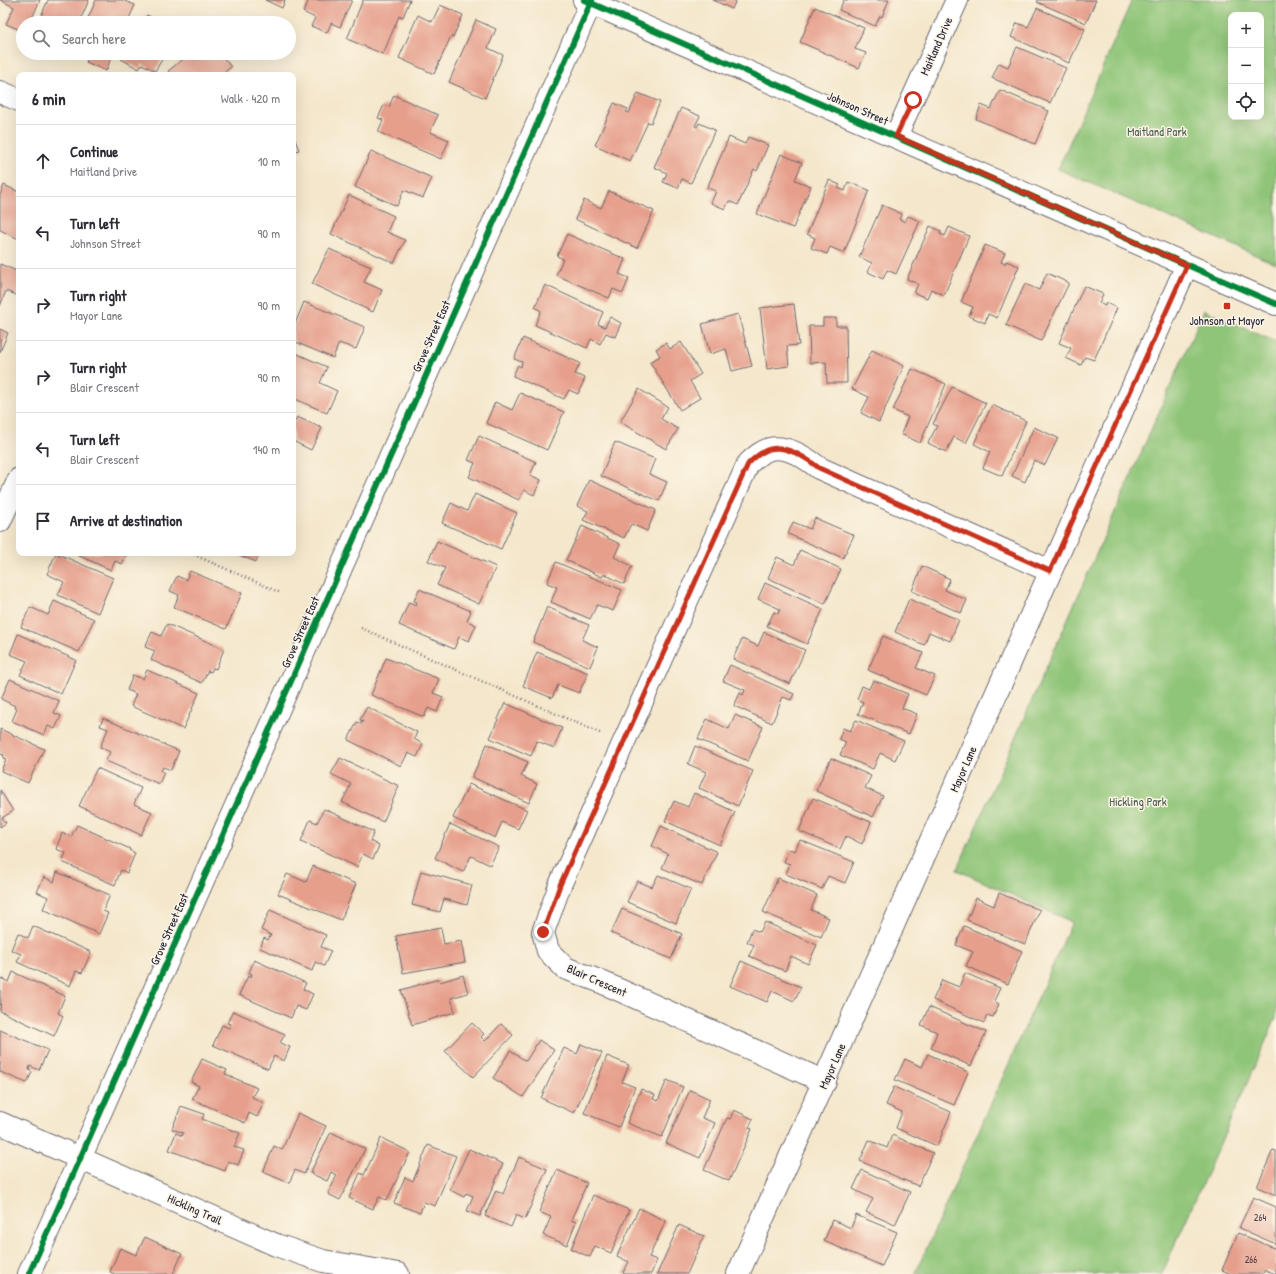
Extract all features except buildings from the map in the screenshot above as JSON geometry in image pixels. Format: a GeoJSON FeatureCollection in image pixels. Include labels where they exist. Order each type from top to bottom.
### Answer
{"type":"FeatureCollection","features":[{"type":"Feature","properties":{"kind":"street","name":"Maitland Drive"},"geometry":{"type":"LineString","coordinates":[[896,136],[957,0]]}},
{"type":"Feature","properties":{"kind":"street","name":"Johnson Street"},"geometry":{"type":"LineString","coordinates":[[589,1],[1276,304]]}},
{"type":"Feature","properties":{"kind":"street","name":"Grove Street East"},"geometry":{"type":"LineString","coordinates":[[29,1274],[589,1]]}},
{"type":"Feature","properties":{"kind":"street"},"geometry":{"type":"LineString","coordinates":[[0,92],[16,99]]}},
{"type":"Feature","properties":{"kind":"street","name":"Mayor Lane"},"geometry":{"type":"LineString","coordinates":[[738,1274],[825,1082],[1050,571],[1187,265]]}},
{"type":"Feature","properties":{"kind":"street","name":"Blair Crescent"},"geometry":{"type":"LineString","coordinates":[[825,1082],[606,984],[565,968],[548,951],[543,932],[560,885],[748,464],[764,451],[782,449],[803,456],[819,468],[1050,571]]}},
{"type":"Feature","properties":{"kind":"street"},"geometry":{"type":"LineString","coordinates":[[0,521],[16,486]]}},
{"type":"Feature","properties":{"kind":"street","name":"Hickling Trail"},"geometry":{"type":"LineString","coordinates":[[0,1123],[276,1245],[329,1262],[398,1274]]}},
{"type":"Feature","properties":{"kind":"path"},"geometry":{"type":"LineString","coordinates":[[197,556],[281,593]]}},
{"type":"Feature","properties":{"kind":"path"},"geometry":{"type":"LineString","coordinates":[[361,628],[606,736]]}},
{"type":"Feature","properties":{"kind":"green space","name":"Maitland Park"},"geometry":{"type":"Polygon","coordinates":[[[1132,0],[1276,0],[1276,264],[1058,169],[1132,0]]]}},
{"type":"Feature","properties":{"kind":"green space","name":"Hickling Park"},"geometry":{"type":"Polygon","coordinates":[[[1204,310],[1276,342],[1276,1018],[1162,1274],[915,1274],[1072,922],[957,870],[1204,310]]]}},
{"type":"Feature","properties":{"kind":"cycle path"},"geometry":{"type":"LineString","coordinates":[[584,0],[1276,304]]}},
{"type":"Feature","properties":{"kind":"cycle path"},"geometry":{"type":"LineString","coordinates":[[29,1274],[592,0]]}},
{"type":"Feature","properties":{"kind":"place","name":"Johnson at Mayor"},"geometry":{"type":"Point","coordinates":[1227,306]}},
{"type":"Feature","properties":{"kind":"route"},"geometry":{"type":"LineString","coordinates":[[543,932],[560,885],[748,464],[764,451],[782,449],[803,456],[819,468],[1050,571],[1187,265],[896,136],[913,100]]}}]}
